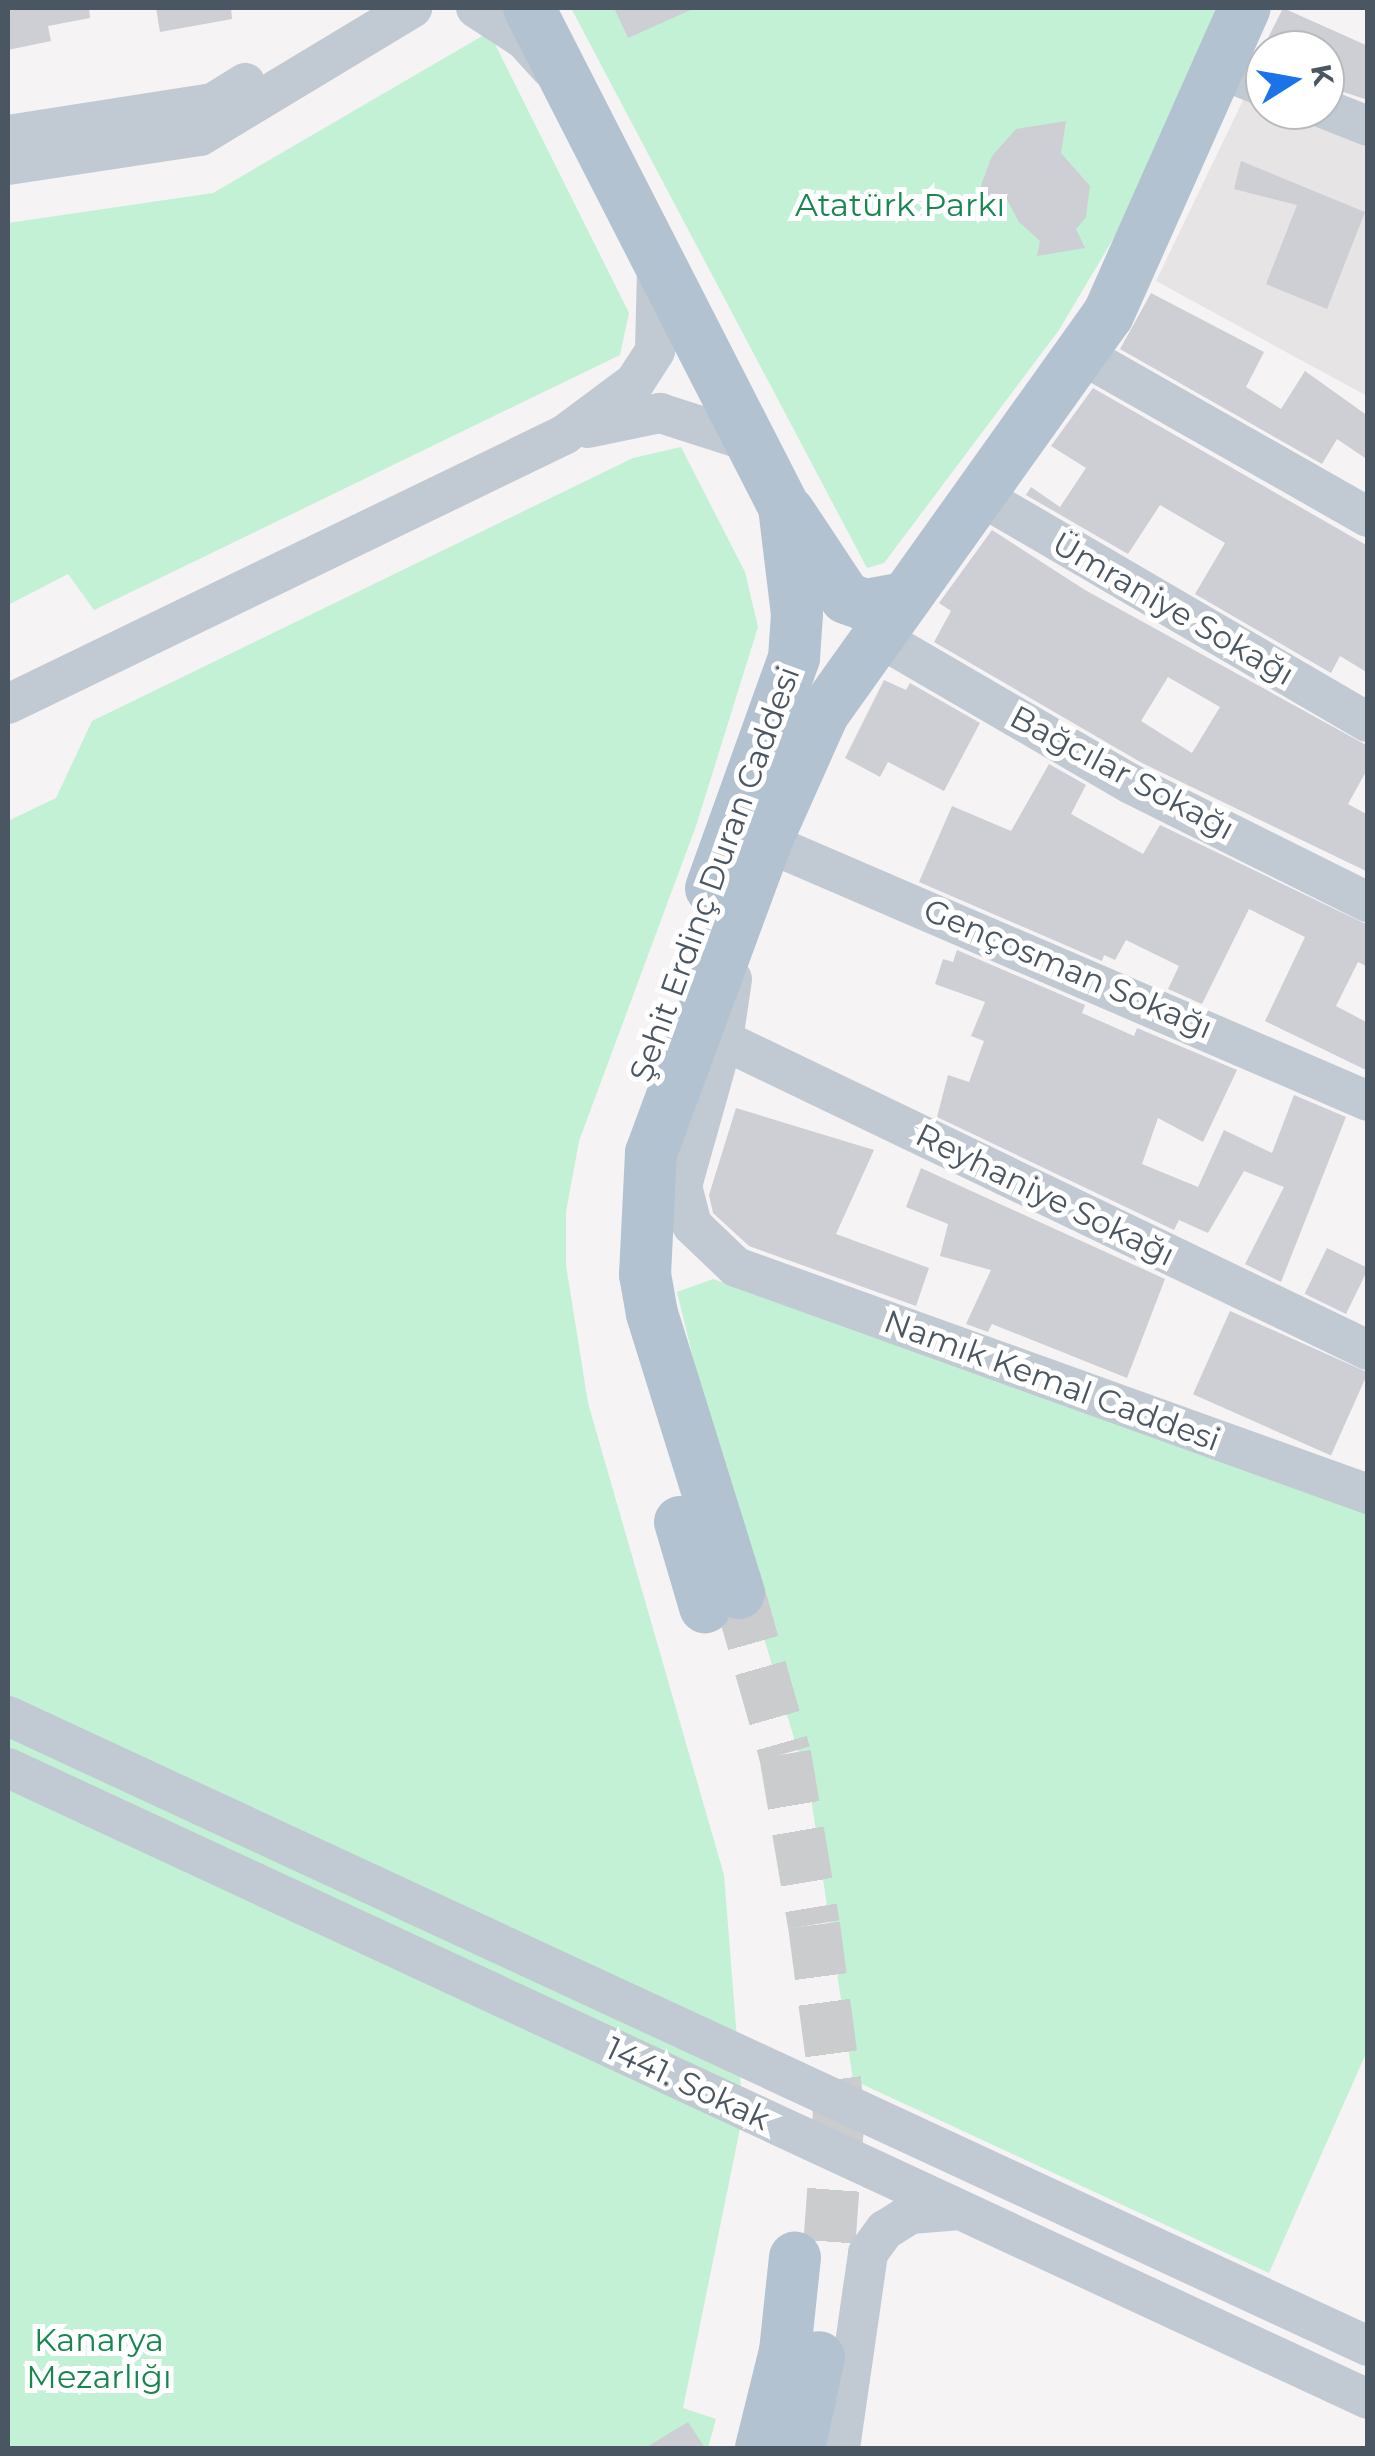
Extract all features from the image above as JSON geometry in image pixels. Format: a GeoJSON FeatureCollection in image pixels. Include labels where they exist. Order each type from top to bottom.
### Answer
{"type":"FeatureCollection","features":[{"type":"Feature","properties":{"kind":"main road","name":"Şehit Erdinç Duran Caddesi"},"geometry":{"type":"LineString","coordinates":[[540,19],[784,507],[797,614],[794,658],[622,1137],[612,1217],[622,1318],[722,1600],[652,1314],[645,1258],[651,1153],[766,842],[822,714],[843,690],[1081,354],[1116,298],[1245,8]]}},
{"type":"Feature","properties":{"kind":"main road"},"geometry":{"type":"LineString","coordinates":[[784,507],[846,598],[892,618]]}},
{"type":"Feature","properties":{"kind":"main road"},"geometry":{"type":"LineString","coordinates":[[794,658],[810,640],[832,638],[852,661],[843,690]]}},
{"type":"Feature","properties":{"kind":"main road"},"geometry":{"type":"LineString","coordinates":[[762,2448],[811,2259],[832,2444]]}},
{"type":"Feature","properties":{"kind":"street"},"geometry":{"type":"LineString","coordinates":[[8,135],[214,103],[362,8]]}},
{"type":"Feature","properties":{"kind":"street"},"geometry":{"type":"LineString","coordinates":[[8,164],[200,136],[412,8]]}},
{"type":"Feature","properties":{"kind":"street"},"geometry":{"type":"LineString","coordinates":[[476,8],[526,40],[578,97]]}},
{"type":"Feature","properties":{"kind":"street"},"geometry":{"type":"LineString","coordinates":[[1217,68],[1245,78]]}},
{"type":"Feature","properties":{"kind":"street"},"geometry":{"type":"LineString","coordinates":[[8,704],[564,435],[635,382],[655,351],[656,248]]}},
{"type":"Feature","properties":{"kind":"street"},"geometry":{"type":"LineString","coordinates":[[1081,354],[1368,517]]}},
{"type":"Feature","properties":{"kind":"street"},"geometry":{"type":"LineString","coordinates":[[564,435],[660,412],[751,442]]}},
{"type":"Feature","properties":{"kind":"street","name":"Ümraniye Sokağı"},"geometry":{"type":"LineString","coordinates":[[979,495],[1368,722]]}},
{"type":"Feature","properties":{"kind":"street","name":"Bağcılar Sokağı"},"geometry":{"type":"LineString","coordinates":[[892,618],[1130,784],[1368,902]]}},
{"type":"Feature","properties":{"kind":"street","name":"Gençosman Sokağı"},"geometry":{"type":"LineString","coordinates":[[766,842],[1368,1102]]}},
{"type":"Feature","properties":{"kind":"street"},"geometry":{"type":"LineString","coordinates":[[722,1040],[744,901]]}},
{"type":"Feature","properties":{"kind":"street","name":"Namık Kemal Caddesi"},"geometry":{"type":"LineString","coordinates":[[722,1040],[682,1186],[692,1225],[736,1267],[1368,1494]]}},
{"type":"Feature","properties":{"kind":"street","name":"Reyhaniye Sokağı"},"geometry":{"type":"LineString","coordinates":[[722,1040],[1368,1350]]}},
{"type":"Feature","properties":{"kind":"street","name":"1441. Sokak"},"geometry":{"type":"LineString","coordinates":[[8,1716],[1368,2346]]}},
{"type":"Feature","properties":{"kind":"street","name":"1441. Sokak"},"geometry":{"type":"LineString","coordinates":[[8,1768],[1368,2399]]}},
{"type":"Feature","properties":{"kind":"street"},"geometry":{"type":"LineString","coordinates":[[832,2444],[868,2253],[897,2221],[928,2210],[961,2210]]}},
{"type":"Feature","properties":{"kind":"shaded area"},"geometry":{"type":"Polygon","coordinates":[[[1245,96],[1245,130],[1345,130],[1367,138],[1367,396],[1156,281],[1245,96]]]}},
{"type":"Feature","properties":{"kind":"green space","name":"Atatürk Parkı"},"geometry":{"type":"Polygon","coordinates":[[[571,8],[1221,8],[1141,192],[1059,330],[884,563],[867,568],[571,8]]]}},
{"type":"Feature","properties":{"kind":"green space"},"geometry":{"type":"Polygon","coordinates":[[[489,32],[629,313],[620,355],[94,610],[68,574],[8,605],[8,223],[213,193],[489,32]]]}},
{"type":"Feature","properties":{"kind":"green space","name":"Kanarya Mezarlığı"},"geometry":{"type":"Polygon","coordinates":[[[681,447],[745,572],[758,627],[696,826],[579,1141],[566,1212],[566,1265],[588,1403],[724,1875],[743,2114],[683,2408],[716,2419],[708,2448],[8,2448],[8,821],[56,798],[92,721],[633,458],[681,447]]]}},
{"type":"Feature","properties":{"kind":"green space"},"geometry":{"type":"Polygon","coordinates":[[[713,1279],[1367,1499],[1367,2051],[1269,2273],[853,2080],[810,1791],[750,1592],[677,1292],[713,1279]]]}},
{"type":"Feature","properties":{"kind":"building"},"geometry":{"type":"Polygon","coordinates":[[[8,8],[89,8],[90,18],[48,26],[51,41],[8,50],[8,8]]]}},
{"type":"Feature","properties":{"kind":"building"},"geometry":{"type":"Polygon","coordinates":[[[156,8],[231,8],[232,19],[160,32],[156,8]]]}},
{"type":"Feature","properties":{"kind":"building"},"geometry":{"type":"Polygon","coordinates":[[[614,8],[695,8],[628,38],[614,8]]]}},
{"type":"Feature","properties":{"kind":"building"},"geometry":{"type":"Polygon","coordinates":[[[1283,8],[1332,30],[1272,30],[1283,8]]]}},
{"type":"Feature","properties":{"kind":"building"},"geometry":{"type":"Polygon","coordinates":[[[1345,36],[1368,46],[1368,100],[1345,93],[1345,36]]]}},
{"type":"Feature","properties":{"kind":"building"},"geometry":{"type":"Polygon","coordinates":[[[1066,121],[1061,153],[1090,186],[1086,217],[1076,229],[1085,248],[1037,256],[1040,241],[1019,222],[1006,198],[980,198],[981,185],[992,156],[1016,129],[1066,121]]]}},
{"type":"Feature","properties":{"kind":"building"},"geometry":{"type":"Polygon","coordinates":[[[1241,161],[1365,212],[1327,309],[1266,284],[1297,205],[1234,189],[1241,161]]]}},
{"type":"Feature","properties":{"kind":"building"},"geometry":{"type":"Polygon","coordinates":[[[1151,293],[1264,352],[1246,387],[1281,409],[1305,371],[1368,416],[1368,460],[1337,439],[1322,464],[1120,349],[1151,293]]]}},
{"type":"Feature","properties":{"kind":"building"},"geometry":{"type":"Polygon","coordinates":[[[1093,388],[1368,546],[1368,673],[1340,656],[1331,673],[1195,594],[1225,543],[1160,505],[1128,554],[1026,495],[1031,487],[1060,507],[1086,468],[1051,446],[1093,388]]]}},
{"type":"Feature","properties":{"kind":"building"},"geometry":{"type":"Polygon","coordinates":[[[992,530],[1085,590],[1368,746],[1368,768],[1348,804],[1368,815],[1368,872],[1142,763],[934,642],[951,611],[939,603],[992,530]],[[1168,677],[1141,721],[1192,753],[1220,707],[1168,677]]]}},
{"type":"Feature","properties":{"kind":"building"},"geometry":{"type":"Polygon","coordinates":[[[884,680],[906,690],[910,683],[980,723],[944,791],[888,762],[880,777],[845,758],[884,680]]]}},
{"type":"Feature","properties":{"kind":"building"},"geometry":{"type":"Polygon","coordinates":[[[1049,764],[1086,785],[1071,814],[1143,854],[1160,825],[1368,925],[1368,967],[1358,962],[1336,1006],[1368,1023],[1368,1071],[1265,1021],[1305,937],[1249,909],[1202,1004],[1168,989],[1179,966],[1126,940],[1115,960],[1104,955],[1102,961],[919,882],[952,806],[1011,831],[1049,764]]]}},
{"type":"Feature","properties":{"kind":"building"},"geometry":{"type":"Polygon","coordinates":[[[957,950],[1085,1005],[1082,1013],[1134,1036],[1137,1028],[1237,1070],[1203,1142],[1158,1118],[1142,1164],[1198,1187],[1224,1130],[1272,1153],[1294,1095],[1346,1117],[1281,1282],[1245,1264],[1284,1187],[1244,1171],[1208,1233],[1179,1220],[1174,1230],[937,1117],[948,1075],[969,1082],[984,1041],[971,1036],[985,1002],[935,984],[943,959],[953,962],[957,950]]]}},
{"type":"Feature","properties":{"kind":"building"},"geometry":{"type":"Polygon","coordinates":[[[736,1108],[874,1150],[836,1234],[929,1268],[916,1306],[749,1246],[713,1213],[709,1195],[736,1108]]]}},
{"type":"Feature","properties":{"kind":"building"},"geometry":{"type":"Polygon","coordinates":[[[921,1168],[1165,1279],[1127,1378],[992,1324],[988,1332],[966,1324],[991,1270],[940,1256],[948,1224],[906,1207],[921,1168]]]}},
{"type":"Feature","properties":{"kind":"building"},"geometry":{"type":"Polygon","coordinates":[[[1327,1248],[1368,1268],[1346,1314],[1305,1294],[1327,1248]]]}},
{"type":"Feature","properties":{"kind":"building"},"geometry":{"type":"Polygon","coordinates":[[[1230,1311],[1368,1372],[1331,1456],[1193,1394],[1230,1311]]]}},
{"type":"Feature","properties":{"kind":"building"},"geometry":{"type":"Polygon","coordinates":[[[688,2422],[705,2448],[645,2448],[688,2422]]]}},
{"type":"Feature","properties":{"kind":"tunnel"},"geometry":{"type":"LineString","coordinates":[[739,1593],[785,1754],[814,1925],[839,2112],[828,2261]]}}]}
